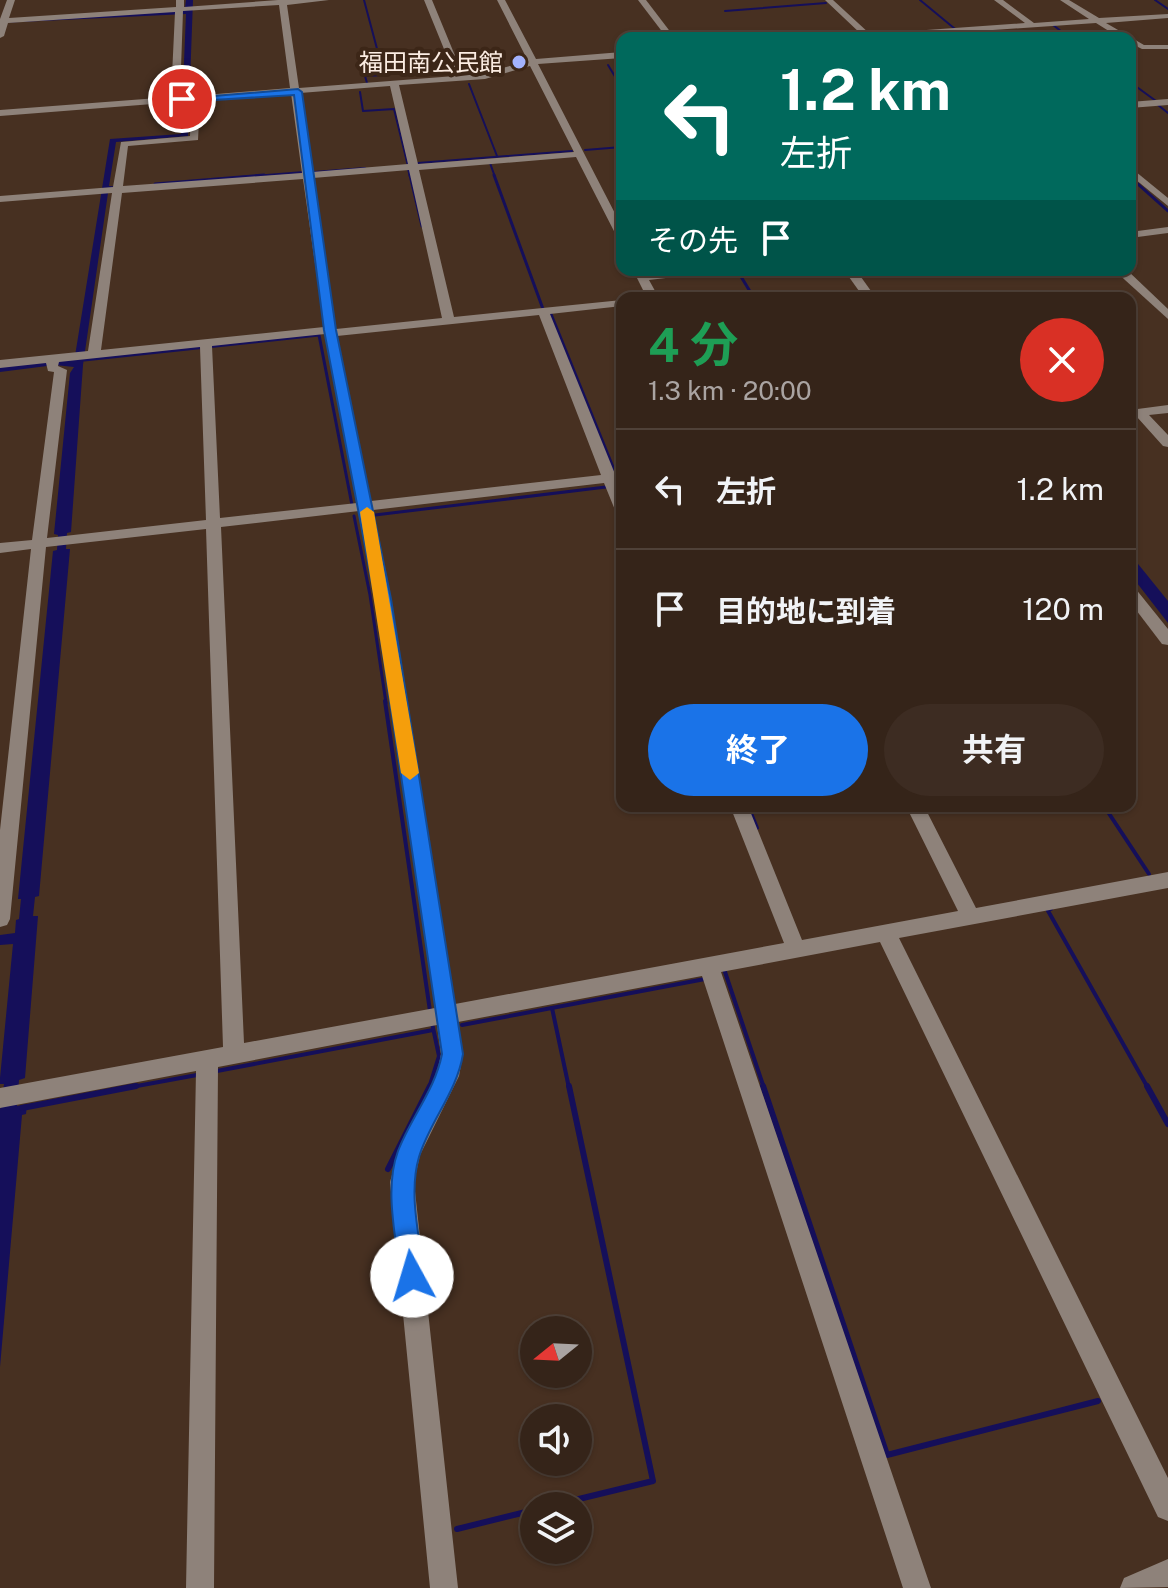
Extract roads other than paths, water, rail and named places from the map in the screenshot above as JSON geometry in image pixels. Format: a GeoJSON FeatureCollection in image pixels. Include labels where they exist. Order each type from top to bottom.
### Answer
{"type":"FeatureCollection","features":[{"type":"Feature","properties":{"kind":"street"},"geometry":{"type":"LineString","coordinates":[[0,36],[11,0]]}},
{"type":"Feature","properties":{"kind":"street"},"geometry":{"type":"LineString","coordinates":[[3,22],[325,0]]}},
{"type":"Feature","properties":{"kind":"street"},"geometry":{"type":"LineString","coordinates":[[428,0],[460,78]]}},
{"type":"Feature","properties":{"kind":"street"},"geometry":{"type":"LineString","coordinates":[[501,0],[616,225]]}},
{"type":"Feature","properties":{"kind":"street"},"geometry":{"type":"LineString","coordinates":[[642,0],[666,32]]}},
{"type":"Feature","properties":{"kind":"street"},"geometry":{"type":"LineString","coordinates":[[829,0],[864,32]]}},
{"type":"Feature","properties":{"kind":"street"},"geometry":{"type":"LineString","coordinates":[[998,0],[1032,25]]}},
{"type":"Feature","properties":{"kind":"street"},"geometry":{"type":"LineString","coordinates":[[1064,0],[1116,32]]}},
{"type":"Feature","properties":{"kind":"street"},"geometry":{"type":"LineString","coordinates":[[282,1],[330,331],[367,508],[436,1016],[452,1054],[448,1076],[409,1153],[402,1182],[444,1588]]}},
{"type":"Feature","properties":{"kind":"street"},"geometry":{"type":"LineString","coordinates":[[92,355],[124,144],[195,138],[186,99],[182,9]]}},
{"type":"Feature","properties":{"kind":"street"},"geometry":{"type":"LineString","coordinates":[[933,32],[1168,16]]}},
{"type":"Feature","properties":{"kind":"street"},"geometry":{"type":"LineString","coordinates":[[959,30],[962,32]]}},
{"type":"Feature","properties":{"kind":"street"},"geometry":{"type":"LineString","coordinates":[[1136,44],[1142,47],[1168,47]]}},
{"type":"Feature","properties":{"kind":"street"},"geometry":{"type":"LineString","coordinates":[[0,113],[460,78],[492,75],[534,62],[616,55]]}},
{"type":"Feature","properties":{"kind":"street"},"geometry":{"type":"LineString","coordinates":[[394,83],[449,321]]}},
{"type":"Feature","properties":{"kind":"street"},"geometry":{"type":"LineString","coordinates":[[1136,105],[1168,102]]}},
{"type":"Feature","properties":{"kind":"street"},"geometry":{"type":"LineString","coordinates":[[0,199],[581,154]]}},
{"type":"Feature","properties":{"kind":"street"},"geometry":{"type":"LineString","coordinates":[[1136,175],[1168,203]]}},
{"type":"Feature","properties":{"kind":"street"},"geometry":{"type":"LineString","coordinates":[[1136,234],[1168,230]]}},
{"type":"Feature","properties":{"kind":"street"},"geometry":{"type":"LineString","coordinates":[[1126,276],[1168,315]]}},
{"type":"Feature","properties":{"kind":"street"},"geometry":{"type":"LineString","coordinates":[[0,364],[53,363],[71,357],[616,304]]}},
{"type":"Feature","properties":{"kind":"street"},"geometry":{"type":"LineString","coordinates":[[0,548],[616,478],[543,311]]}},
{"type":"Feature","properties":{"kind":"street"},"geometry":{"type":"LineString","coordinates":[[206,346],[234,1053]]}},
{"type":"Feature","properties":{"kind":"street"},"geometry":{"type":"LineString","coordinates":[[0,919],[46,544],[61,370],[53,363]]}},
{"type":"Feature","properties":{"kind":"street"},"geometry":{"type":"LineString","coordinates":[[1168,409],[1141,417],[1168,443]]}},
{"type":"Feature","properties":{"kind":"street"},"geometry":{"type":"LineString","coordinates":[[1136,599],[1168,640]]}},
{"type":"Feature","properties":{"kind":"street"},"geometry":{"type":"LineString","coordinates":[[741,812],[795,947]]}},
{"type":"Feature","properties":{"kind":"street"},"geometry":{"type":"LineString","coordinates":[[918,812],[970,915]]}},
{"type":"Feature","properties":{"kind":"street"},"geometry":{"type":"LineString","coordinates":[[0,1098],[795,947],[1168,880]]}},
{"type":"Feature","properties":{"kind":"street"},"geometry":{"type":"LineString","coordinates":[[885,931],[1168,1507]]}},
{"type":"Feature","properties":{"kind":"street"},"geometry":{"type":"LineString","coordinates":[[708,964],[917,1588]]}},
{"type":"Feature","properties":{"kind":"street"},"geometry":{"type":"LineString","coordinates":[[200,1588],[207,1058]]}},
{"type":"Feature","properties":{"kind":"street"},"geometry":{"type":"LineString","coordinates":[[1134,1588],[1168,1573]]}},
{"type":"Feature","properties":{"kind":"waterway"},"geometry":{"type":"LineString","coordinates":[[364,0],[384,75],[365,76],[367,83]]}},
{"type":"Feature","properties":{"kind":"waterway"},"geometry":{"type":"LineString","coordinates":[[920,0],[959,32]]}},
{"type":"Feature","properties":{"kind":"waterway"},"geometry":{"type":"LineString","coordinates":[[1155,0],[1168,9]]}},
{"type":"Feature","properties":{"kind":"waterway"},"geometry":{"type":"LineString","coordinates":[[725,11],[826,3]]}},
{"type":"Feature","properties":{"kind":"waterway"},"geometry":{"type":"LineString","coordinates":[[1053,25],[1062,32]]}},
{"type":"Feature","properties":{"kind":"waterway"},"geometry":{"type":"LineString","coordinates":[[608,65],[616,78]]}},
{"type":"Feature","properties":{"kind":"waterway"},"geometry":{"type":"LineString","coordinates":[[469,84],[497,156]]}},
{"type":"Feature","properties":{"kind":"waterway"},"geometry":{"type":"LineString","coordinates":[[1136,86],[1156,101]]}},
{"type":"Feature","properties":{"kind":"waterway"},"geometry":{"type":"LineString","coordinates":[[360,92],[363,111],[394,109],[408,166]]}},
{"type":"Feature","properties":{"kind":"waterway"},"geometry":{"type":"LineString","coordinates":[[1158,105],[1168,113]]}},
{"type":"Feature","properties":{"kind":"waterway"},"geometry":{"type":"LineString","coordinates":[[585,150],[616,147]]}},
{"type":"Feature","properties":{"kind":"waterway"},"geometry":{"type":"LineString","coordinates":[[418,163],[572,151]]}},
{"type":"Feature","properties":{"kind":"waterway"},"geometry":{"type":"LineString","coordinates":[[490,163],[495,177]]}},
{"type":"Feature","properties":{"kind":"waterway"},"geometry":{"type":"LineString","coordinates":[[314,172],[365,168]]}},
{"type":"Feature","properties":{"kind":"waterway"},"geometry":{"type":"LineString","coordinates":[[408,169],[410,177]]}},
{"type":"Feature","properties":{"kind":"waterway"},"geometry":{"type":"LineString","coordinates":[[240,177],[304,172]]}},
{"type":"Feature","properties":{"kind":"waterway"},"geometry":{"type":"LineString","coordinates":[[155,184],[264,175]]}},
{"type":"Feature","properties":{"kind":"waterway"},"geometry":{"type":"LineString","coordinates":[[410,175],[422,226]]}},
{"type":"Feature","properties":{"kind":"waterway"},"geometry":{"type":"LineString","coordinates":[[494,175],[543,309]]}},
{"type":"Feature","properties":{"kind":"waterway"},"geometry":{"type":"LineString","coordinates":[[1136,182],[1168,211]]}},
{"type":"Feature","properties":{"kind":"waterway"},"geometry":{"type":"LineString","coordinates":[[741,276],[750,292]]}},
{"type":"Feature","properties":{"kind":"waterway"},"geometry":{"type":"LineString","coordinates":[[551,314],[615,472]]}},
{"type":"Feature","properties":{"kind":"waterway"},"geometry":{"type":"LineString","coordinates":[[84,360],[319,335],[352,505]]}},
{"type":"Feature","properties":{"kind":"waterway"},"geometry":{"type":"LineString","coordinates":[[375,515],[606,487]]}},
{"type":"Feature","properties":{"kind":"waterway"},"geometry":{"type":"LineString","coordinates":[[354,516],[370,595],[386,703]]}},
{"type":"Feature","properties":{"kind":"waterway"},"geometry":{"type":"LineString","coordinates":[[385,701],[430,1011]]}},
{"type":"Feature","properties":{"kind":"waterway"},"geometry":{"type":"LineString","coordinates":[[750,812],[757,828]]}},
{"type":"Feature","properties":{"kind":"waterway"},"geometry":{"type":"LineString","coordinates":[[1108,812],[1149,874]]}},
{"type":"Feature","properties":{"kind":"waterway"},"geometry":{"type":"LineString","coordinates":[[1051,909],[1047,909],[1148,1088]]}},
{"type":"Feature","properties":{"kind":"waterway"},"geometry":{"type":"LineString","coordinates":[[724,969],[764,1088]]}},
{"type":"Feature","properties":{"kind":"waterway"},"geometry":{"type":"LineString","coordinates":[[462,1025],[705,979]]}},
{"type":"Feature","properties":{"kind":"waterway"},"geometry":{"type":"LineString","coordinates":[[552,1008],[569,1088]]}},
{"type":"Feature","properties":{"kind":"waterway"},"geometry":{"type":"LineString","coordinates":[[429,1088],[439,1056],[432,1023]]}},
{"type":"Feature","properties":{"kind":"waterway"},"geometry":{"type":"LineString","coordinates":[[217,1071],[433,1030]]}},
{"type":"Feature","properties":{"kind":"waterway"},"geometry":{"type":"LineString","coordinates":[[126,1088],[197,1075]]}},
{"type":"Feature","properties":{"kind":"waterway"},"geometry":{"type":"LineString","coordinates":[[22,1108],[136,1086]]}},
{"type":"Feature","properties":{"kind":"waterway"},"geometry":{"type":"LineString","coordinates":[[569,1086],[653,1481],[592,1496]]}},
{"type":"Feature","properties":{"kind":"waterway"},"geometry":{"type":"LineString","coordinates":[[763,1086],[887,1455],[1098,1401]]}},
{"type":"Feature","properties":{"kind":"waterway"},"geometry":{"type":"LineString","coordinates":[[1147,1086],[1168,1124]]}},
{"type":"Feature","properties":{"kind":"waterway"},"geometry":{"type":"LineString","coordinates":[[388,1169],[429,1088]]}},
{"type":"Feature","properties":{"kind":"waterway"},"geometry":{"type":"LineString","coordinates":[[457,1529],[520,1513]]}},
{"type":"Feature","properties":{"kind":"place","name":"福田南公民館"},"geometry":{"type":"Point","coordinates":[519,62]}}]}
